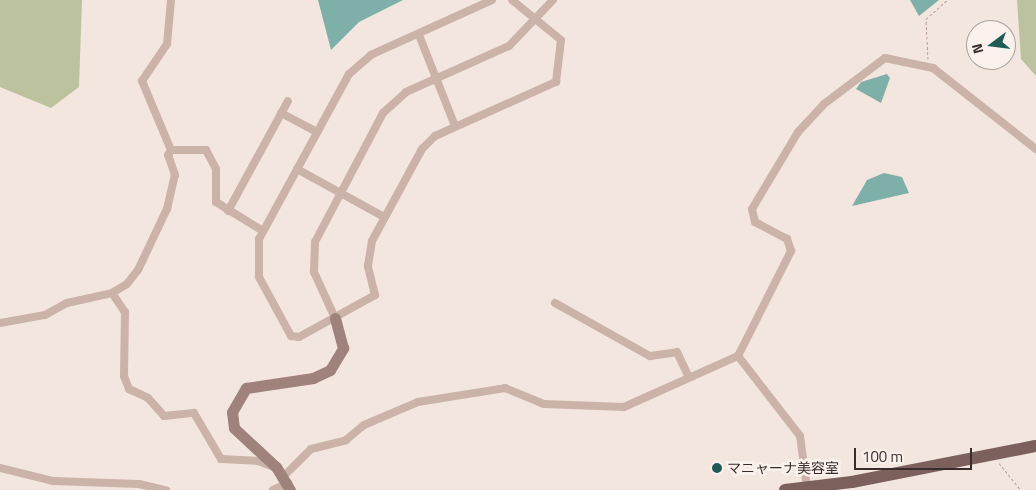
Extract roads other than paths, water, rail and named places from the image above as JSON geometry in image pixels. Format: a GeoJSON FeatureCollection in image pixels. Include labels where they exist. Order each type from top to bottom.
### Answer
{"type":"FeatureCollection","features":[{"type":"Feature","properties":{"kind":"main road"},"geometry":{"type":"LineString","coordinates":[[784,490],[807,488],[1036,446]]}},
{"type":"Feature","properties":{"kind":"street"},"geometry":{"type":"LineString","coordinates":[[0,323],[45,315],[67,303],[112,293],[138,270],[167,209],[175,175],[168,156],[171,150],[142,81],[167,44],[171,0]]}},
{"type":"Feature","properties":{"kind":"street"},"geometry":{"type":"LineString","coordinates":[[492,0],[356,65],[263,231],[257,251],[259,277],[290,336],[300,337],[375,295],[368,254],[384,216],[422,149],[435,136],[556,82],[561,40],[512,0]]}},
{"type":"Feature","properties":{"kind":"street"},"geometry":{"type":"LineString","coordinates":[[284,479],[234,428],[234,404],[252,386],[312,378],[330,370],[344,348],[335,318],[312,261],[318,232],[340,192],[390,104],[437,80],[496,54],[553,0]]}},
{"type":"Feature","properties":{"kind":"street"},"geometry":{"type":"LineString","coordinates":[[419,35],[455,126]]}},
{"type":"Feature","properties":{"kind":"street"},"geometry":{"type":"LineString","coordinates":[[273,490],[311,450],[346,440],[364,425],[418,402],[505,388],[544,404],[624,407],[688,376],[738,356],[792,251],[787,239],[755,222],[752,209],[798,132],[824,104],[885,58],[929,67],[1036,149]]}},
{"type":"Feature","properties":{"kind":"street"},"geometry":{"type":"LineString","coordinates":[[228,211],[288,101]]}},
{"type":"Feature","properties":{"kind":"street"},"geometry":{"type":"LineString","coordinates":[[282,113],[317,132]]}},
{"type":"Feature","properties":{"kind":"street"},"geometry":{"type":"LineString","coordinates":[[171,150],[206,150],[216,169],[216,202],[263,231]]}},
{"type":"Feature","properties":{"kind":"street"},"geometry":{"type":"LineString","coordinates":[[297,169],[384,216]]}},
{"type":"Feature","properties":{"kind":"street"},"geometry":{"type":"LineString","coordinates":[[112,293],[125,312],[124,376],[129,389],[148,398],[164,416],[194,413],[221,459],[284,479]]}},
{"type":"Feature","properties":{"kind":"street"},"geometry":{"type":"LineString","coordinates":[[555,303],[650,356],[677,352],[688,376]]}},
{"type":"Feature","properties":{"kind":"street"},"geometry":{"type":"LineString","coordinates":[[738,356],[800,436],[807,488]]}},
{"type":"Feature","properties":{"kind":"street"},"geometry":{"type":"LineString","coordinates":[[0,468],[53,481],[138,484],[166,490]]}},
{"type":"Feature","properties":{"kind":"water"},"geometry":{"type":"Polygon","coordinates":[[[318,0],[403,0],[359,22],[331,50],[318,0]]]}},
{"type":"Feature","properties":{"kind":"water"},"geometry":{"type":"Polygon","coordinates":[[[910,0],[939,0],[919,16],[910,0]]]}},
{"type":"Feature","properties":{"kind":"water"},"geometry":{"type":"Polygon","coordinates":[[[887,74],[890,78],[881,103],[856,89],[861,82],[887,74]]]}},
{"type":"Feature","properties":{"kind":"water"},"geometry":{"type":"Polygon","coordinates":[[[884,173],[902,177],[909,193],[852,206],[867,180],[884,173]]]}},
{"type":"Feature","properties":{"kind":"place","name":"マニャーナ美容室"},"geometry":{"type":"Point","coordinates":[717,468]}}]}
